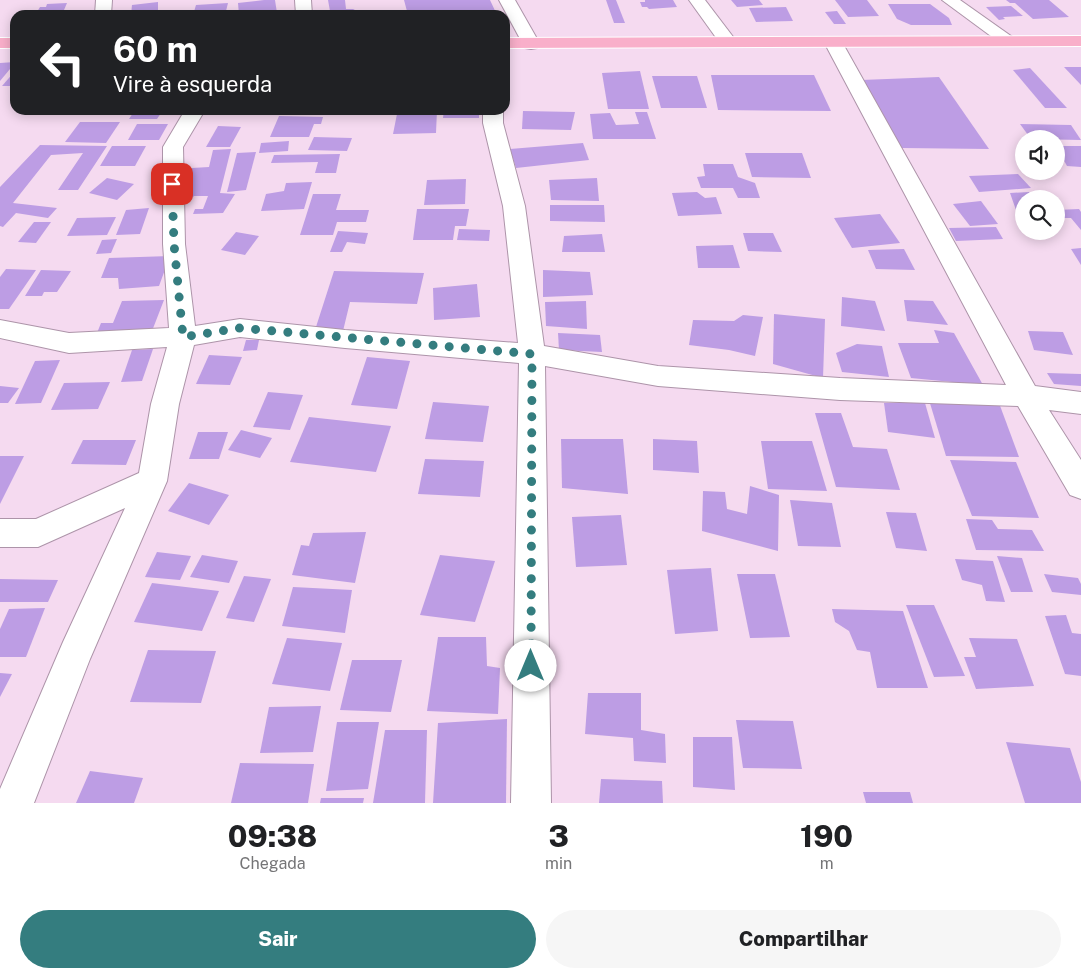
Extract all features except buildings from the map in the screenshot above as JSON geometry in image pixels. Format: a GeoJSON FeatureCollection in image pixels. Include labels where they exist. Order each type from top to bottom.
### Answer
{"type":"FeatureCollection","features":[{"type":"Feature","properties":{"kind":"main road"},"geometry":{"type":"LineString","coordinates":[[510,43],[1081,41]]}},
{"type":"Feature","properties":{"kind":"street"},"geometry":{"type":"LineString","coordinates":[[507,0],[531,44]]}},
{"type":"Feature","properties":{"kind":"street"},"geometry":{"type":"LineString","coordinates":[[697,0],[728,42]]}},
{"type":"Feature","properties":{"kind":"street"},"geometry":{"type":"LineString","coordinates":[[950,0],[1009,41]]}},
{"type":"Feature","properties":{"kind":"street"},"geometry":{"type":"LineString","coordinates":[[833,42],[1026,396],[1081,486]]}},
{"type":"Feature","properties":{"kind":"street"},"geometry":{"type":"LineString","coordinates":[[14,803],[75,654],[152,481],[165,404],[183,337],[174,244],[173,147],[192,115]]}},
{"type":"Feature","properties":{"kind":"street"},"geometry":{"type":"LineString","coordinates":[[494,115],[493,122],[514,206],[532,354],[531,803]]}},
{"type":"Feature","properties":{"kind":"street"},"geometry":{"type":"LineString","coordinates":[[0,329],[69,343],[183,337],[240,328],[532,354],[658,376],[840,389],[1026,396],[1081,403]]}},
{"type":"Feature","properties":{"kind":"street"},"geometry":{"type":"LineString","coordinates":[[0,533],[38,533],[152,481]]}},
{"type":"Feature","properties":{"kind":"route"},"geometry":{"type":"LineString","coordinates":[[172,184],[174,244],[183,337],[240,328],[345,339],[532,354],[531,666]]}}]}
